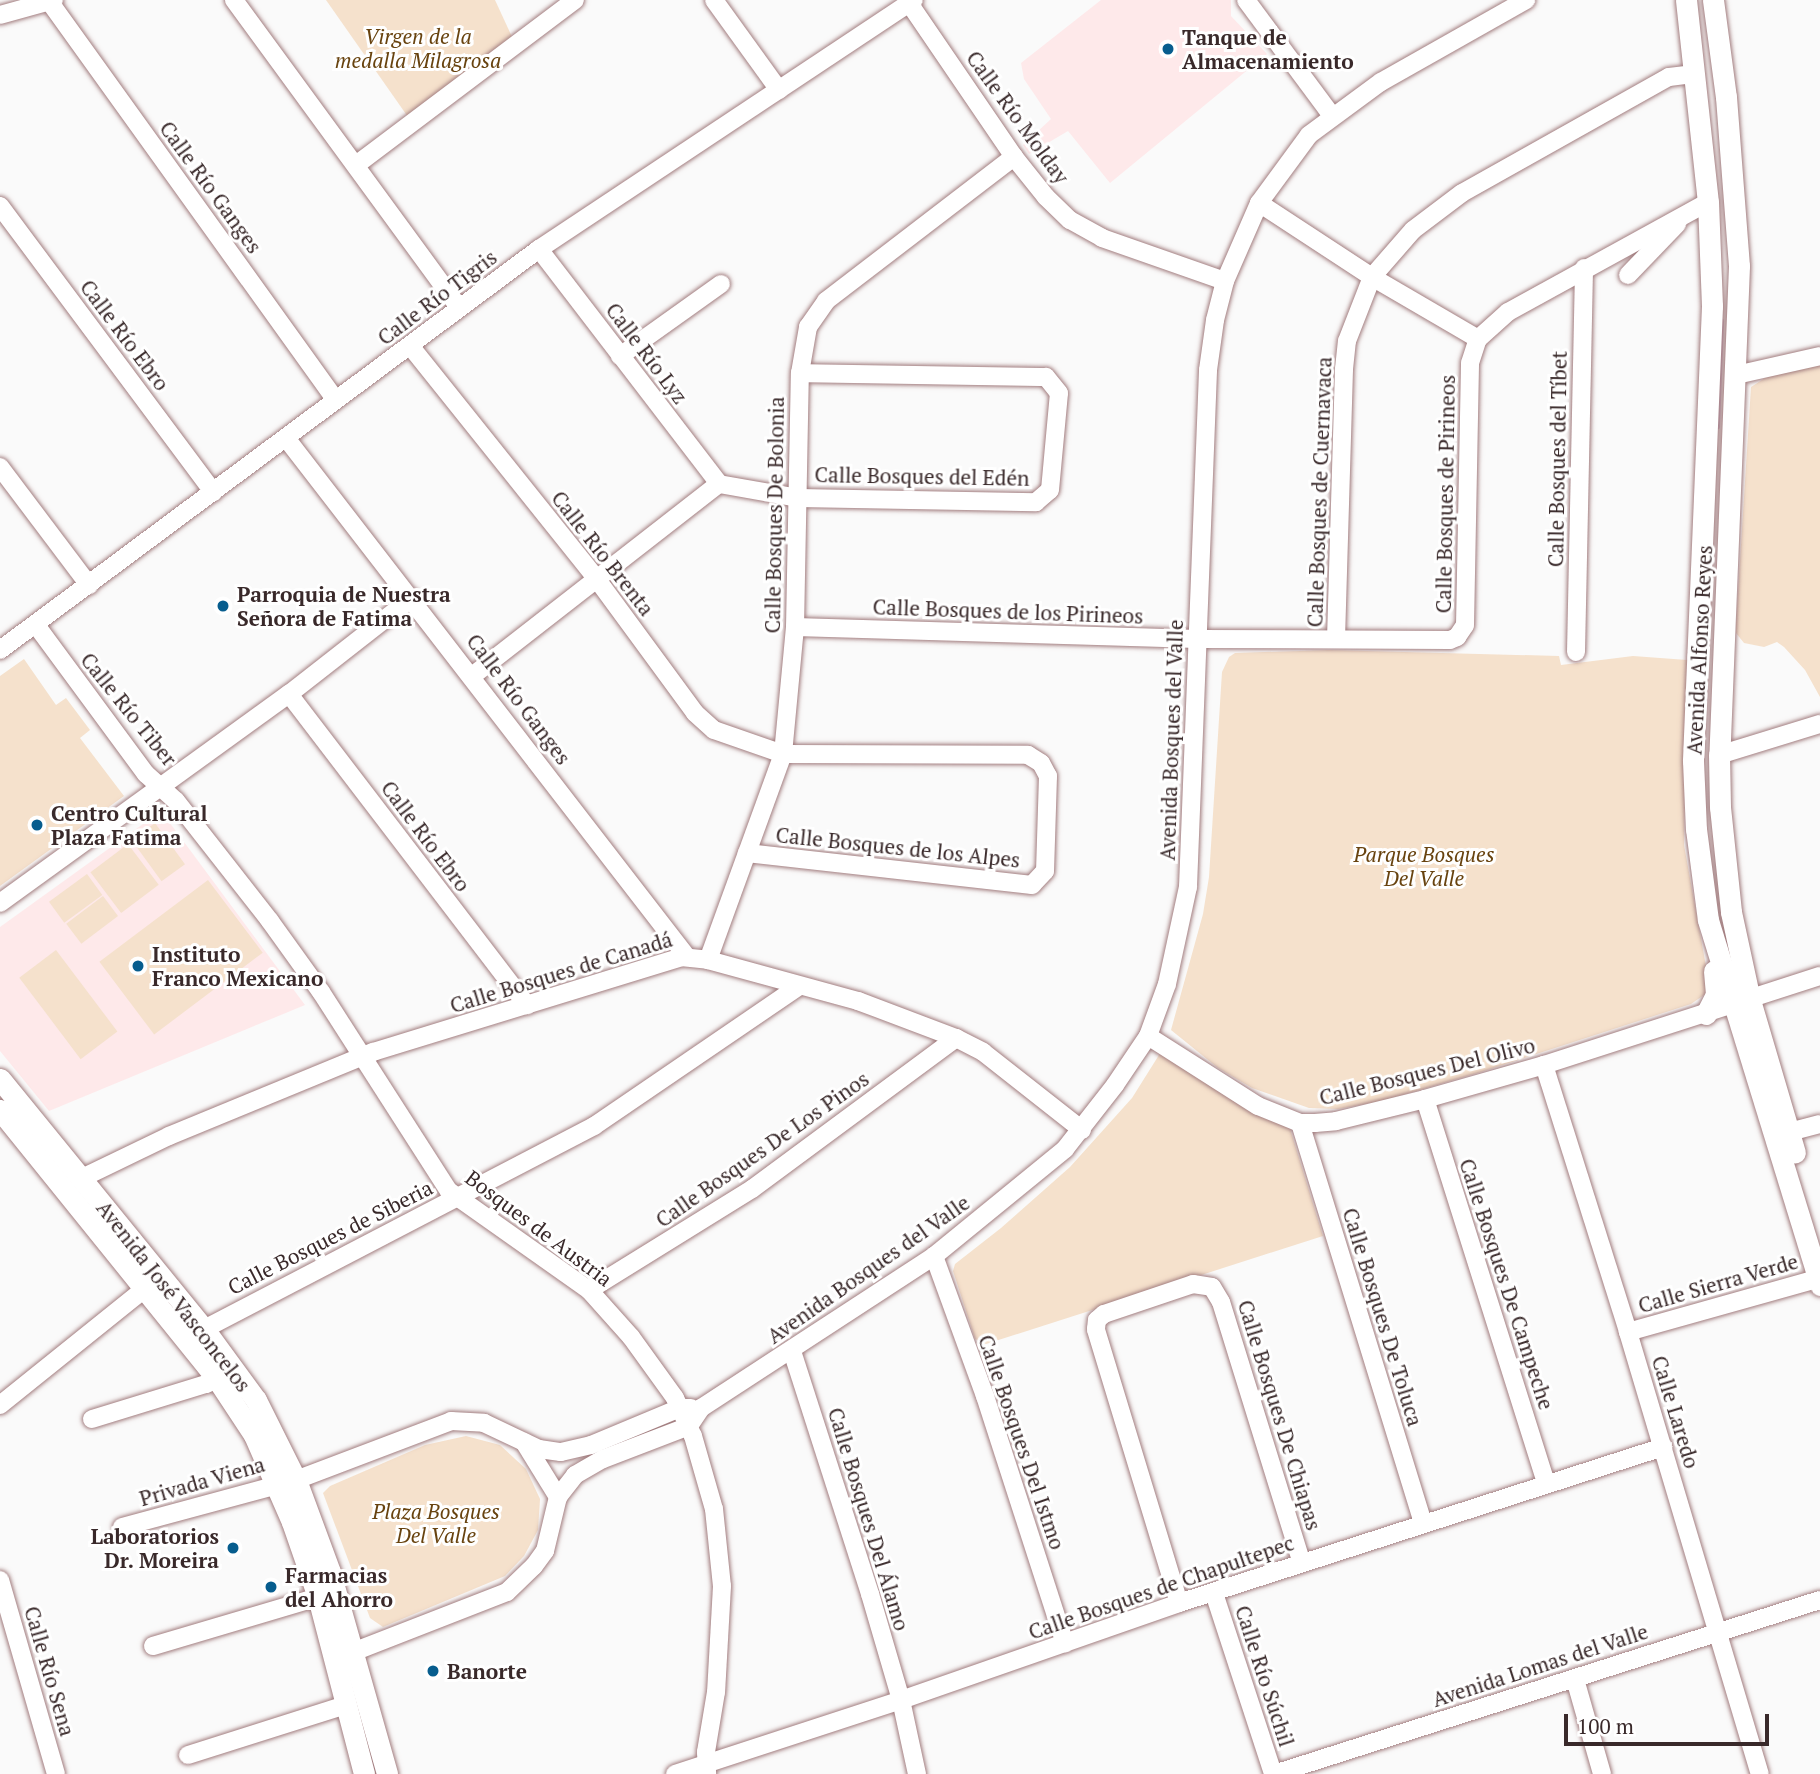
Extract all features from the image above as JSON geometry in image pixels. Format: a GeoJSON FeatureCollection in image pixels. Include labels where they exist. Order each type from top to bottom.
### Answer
{"type":"FeatureCollection","features":[{"type":"Feature","properties":{"kind":"main road","name":"Avenida Alfonso Reyes"},"geometry":{"type":"LineString","coordinates":[[1686,0],[1695,74],[1698,207],[1713,354],[1693,761],[1696,829],[1708,920],[1741,1003],[1782,1134],[1820,1235]]}},
{"type":"Feature","properties":{"kind":"main road","name":"Avenida Alfonso Reyes"},"geometry":{"type":"LineString","coordinates":[[1713,0],[1726,97],[1739,266],[1719,755],[1725,865],[1741,1003]]}},
{"type":"Feature","properties":{"kind":"main road"},"geometry":{"type":"LineString","coordinates":[[1706,1014],[1716,993],[1708,920]]}},
{"type":"Feature","properties":{"kind":"main road","name":"Avenida José Vasconcelos"},"geometry":{"type":"LineString","coordinates":[[0,1079],[236,1369],[272,1429],[296,1480],[330,1572],[387,1774]]}},
{"type":"Feature","properties":{"kind":"main road","name":"Avenida José Vasconcelos"},"geometry":{"type":"LineString","coordinates":[[0,1110],[217,1380],[254,1435],[292,1522],[318,1597],[364,1774]]}},
{"type":"Feature","properties":{"kind":"main road","name":"Avenida Alfonso Reyes"},"geometry":{"type":"LineString","coordinates":[[1782,1134],[1819,1281]]}},
{"type":"Feature","properties":{"kind":"main road"},"geometry":{"type":"LineString","coordinates":[[318,1597],[353,1652]]}},
{"type":"Feature","properties":{"kind":"street"},"geometry":{"type":"LineString","coordinates":[[234,0],[459,307]]}},
{"type":"Feature","properties":{"kind":"street"},"geometry":{"type":"LineString","coordinates":[[356,165],[575,0]]}},
{"type":"Feature","properties":{"kind":"street"},"geometry":{"type":"LineString","coordinates":[[714,0],[779,90]]}},
{"type":"Feature","properties":{"kind":"street"},"geometry":{"type":"LineString","coordinates":[[1246,0],[1332,116]]}},
{"type":"Feature","properties":{"kind":"street","name":"Avenida Bosques del Valle"},"geometry":{"type":"LineString","coordinates":[[689,1426],[701,1408],[934,1256],[1044,1169],[1083,1130],[1148,1035],[1167,984],[1188,887],[1208,370],[1215,320],[1225,281],[1259,203],[1290,158],[1332,116],[1381,82],[1526,0]]}},
{"type":"Feature","properties":{"kind":"street"},"geometry":{"type":"LineString","coordinates":[[0,15],[52,1]]}},
{"type":"Feature","properties":{"kind":"street","name":"Calle Río Ganges"},"geometry":{"type":"LineString","coordinates":[[52,1],[336,400]]}},
{"type":"Feature","properties":{"kind":"street","name":"Calle Río Tigris"},"geometry":{"type":"LineString","coordinates":[[0,650],[411,347],[459,307],[539,249],[912,2]]}},
{"type":"Feature","properties":{"kind":"street","name":"Calle Río Molday"},"geometry":{"type":"LineString","coordinates":[[912,2],[1014,157],[1046,197],[1070,220],[1123,246],[1225,281]]}},
{"type":"Feature","properties":{"kind":"street","name":"Calle Bosques de Cuernavaca"},"geometry":{"type":"LineString","coordinates":[[1336,639],[1344,369],[1348,341],[1372,277],[1413,230],[1462,193],[1669,77],[1695,74]]}},
{"type":"Feature","properties":{"kind":"street","name":"Calle Bosques De Bolonia"},"geometry":{"type":"LineString","coordinates":[[708,960],[783,754],[795,627],[800,373],[808,327],[826,301],[1014,157]]}},
{"type":"Feature","properties":{"kind":"street"},"geometry":{"type":"LineString","coordinates":[[1259,203],[1372,277],[1478,340],[1508,312],[1698,207]]}},
{"type":"Feature","properties":{"kind":"street","name":"Calle Río Ebro"},"geometry":{"type":"LineString","coordinates":[[0,206],[213,492]]}},
{"type":"Feature","properties":{"kind":"street"},"geometry":{"type":"LineString","coordinates":[[1628,275],[1698,207]]}},
{"type":"Feature","properties":{"kind":"street","name":"Calle Río Lyz"},"geometry":{"type":"LineString","coordinates":[[539,249],[719,484]]}},
{"type":"Feature","properties":{"kind":"street","name":"Calle Bosques del Tíbet"},"geometry":{"type":"LineString","coordinates":[[1576,652],[1584,268]]}},
{"type":"Feature","properties":{"kind":"street"},"geometry":{"type":"LineString","coordinates":[[620,356],[721,284]]}},
{"type":"Feature","properties":{"kind":"street","name":"Calle Bosques de Pirineos"},"geometry":{"type":"LineString","coordinates":[[1465,625],[1470,363],[1478,340]]}},
{"type":"Feature","properties":{"kind":"street","name":"Calle Río Brenta"},"geometry":{"type":"LineString","coordinates":[[411,347],[596,578],[704,722],[723,734],[783,754]]}},
{"type":"Feature","properties":{"kind":"street"},"geometry":{"type":"LineString","coordinates":[[1736,375],[1820,356]]}},
{"type":"Feature","properties":{"kind":"street","name":"Calle Bosques del Edén"},"geometry":{"type":"LineString","coordinates":[[719,484],[798,498],[1042,500],[1052,484],[1059,393],[1051,380],[1040,376],[800,373]]}},
{"type":"Feature","properties":{"kind":"street","name":"Calle Río Ganges"},"geometry":{"type":"LineString","coordinates":[[286,438],[687,957]]}},
{"type":"Feature","properties":{"kind":"street"},"geometry":{"type":"LineString","coordinates":[[0,467],[89,585]]}},
{"type":"Feature","properties":{"kind":"street"},"geometry":{"type":"LineString","coordinates":[[472,676],[719,484]]}},
{"type":"Feature","properties":{"kind":"street"},"geometry":{"type":"LineString","coordinates":[[0,903],[289,694],[412,598]]}},
{"type":"Feature","properties":{"kind":"street","name":"Calle Río Tiber"},"geometry":{"type":"LineString","coordinates":[[36,625],[146,774],[176,801],[271,921],[321,992],[361,1057]]}},
{"type":"Feature","properties":{"kind":"street","name":"Calle Bosques de los Pirineos"},"geometry":{"type":"LineString","coordinates":[[795,627],[1198,639],[1450,640],[1457,636],[1465,625]]}},
{"type":"Feature","properties":{"kind":"street","name":"Calle Río Ebro"},"geometry":{"type":"LineString","coordinates":[[289,694],[527,1005]]}},
{"type":"Feature","properties":{"kind":"street"},"geometry":{"type":"LineString","coordinates":[[1719,755],[1820,724]]}},
{"type":"Feature","properties":{"kind":"street","name":"Calle Bosques de los Alpes"},"geometry":{"type":"LineString","coordinates":[[747,853],[1025,885],[1037,882],[1045,871],[1048,776],[1034,758],[1028,755],[783,754]]}},
{"type":"Feature","properties":{"kind":"street","name":"Calle Bosques de Canadá"},"geometry":{"type":"LineString","coordinates":[[80,1179],[169,1136],[361,1057],[609,982],[670,959],[687,957],[708,960],[798,987],[858,1001],[956,1038],[992,1058],[1083,1130]]}},
{"type":"Feature","properties":{"kind":"street","name":"Calle Bosques Del Olivo"},"geometry":{"type":"LineString","coordinates":[[1148,1035],[1258,1106],[1300,1123],[1336,1121],[1544,1065],[1820,976]]}},
{"type":"Feature","properties":{"kind":"street","name":"Calle Bosques de Siberia"},"geometry":{"type":"LineString","coordinates":[[204,1329],[622,1110],[798,987]]}},
{"type":"Feature","properties":{"kind":"street","name":"Calle Bosques De Los Pinos"},"geometry":{"type":"LineString","coordinates":[[589,1290],[752,1189],[956,1038]]}},
{"type":"Feature","properties":{"kind":"street","name":"Bosques de Austria"},"geometry":{"type":"LineString","coordinates":[[361,1057],[456,1198],[589,1290],[655,1367],[689,1426],[714,1509],[723,1586],[722,1627],[707,1769]]}},
{"type":"Feature","properties":{"kind":"street","name":"Calle Laredo"},"geometry":{"type":"LineString","coordinates":[[1544,1065],[1628,1332],[1760,1774]]}},
{"type":"Feature","properties":{"kind":"street","name":"Calle Bosques De Campeche"},"geometry":{"type":"LineString","coordinates":[[1424,1099],[1546,1482]]}},
{"type":"Feature","properties":{"kind":"street","name":"Calle Bosques De Toluca"},"geometry":{"type":"LineString","coordinates":[[1300,1123],[1423,1523]]}},
{"type":"Feature","properties":{"kind":"street"},"geometry":{"type":"LineString","coordinates":[[1782,1134],[1820,1124]]}},
{"type":"Feature","properties":{"kind":"street","name":"Calle Bosques Del Istmo"},"geometry":{"type":"LineString","coordinates":[[934,1256],[985,1396],[1065,1643]]}},
{"type":"Feature","properties":{"kind":"street"},"geometry":{"type":"LineString","coordinates":[[0,1405],[161,1276]]}},
{"type":"Feature","properties":{"kind":"street","name":"Calle Sierra Verde"},"geometry":{"type":"LineString","coordinates":[[1628,1332],[1819,1281]]}},
{"type":"Feature","properties":{"kind":"street","name":"Calle Bosques De Chiapas"},"geometry":{"type":"LineString","coordinates":[[1179,1603],[1096,1336],[1096,1323],[1104,1314],[1193,1284],[1208,1284],[1221,1302],[1303,1563]]}},
{"type":"Feature","properties":{"kind":"street","name":"Calle Bosques Del Álamo"},"geometry":{"type":"LineString","coordinates":[[792,1351],[901,1700],[918,1774]]}},
{"type":"Feature","properties":{"kind":"street"},"geometry":{"type":"LineString","coordinates":[[92,1419],[217,1380],[236,1369]]}},
{"type":"Feature","properties":{"kind":"street","name":"Avenida Bosques del Valle"},"geometry":{"type":"LineString","coordinates":[[296,1480],[451,1421],[484,1423],[550,1452],[574,1450],[680,1409],[701,1408]]}},
{"type":"Feature","properties":{"kind":"street"},"geometry":{"type":"LineString","coordinates":[[353,1652],[496,1598],[518,1584],[545,1551],[558,1497],[568,1481],[589,1466],[689,1426]]}},
{"type":"Feature","properties":{"kind":"street"},"geometry":{"type":"LineString","coordinates":[[524,1442],[558,1497]]}},
{"type":"Feature","properties":{"kind":"street","name":"Calle Bosques de Chapultepec"},"geometry":{"type":"LineString","coordinates":[[675,1774],[707,1769],[1179,1603],[1546,1482],[1663,1447]]}},
{"type":"Feature","properties":{"kind":"street","name":"Privada Viena"},"geometry":{"type":"LineString","coordinates":[[122,1527],[296,1480]]}},
{"type":"Feature","properties":{"kind":"street","name":"Calle Río Sena"},"geometry":{"type":"LineString","coordinates":[[0,1580],[55,1774]]}},
{"type":"Feature","properties":{"kind":"street","name":"Calle Río Súchil"},"geometry":{"type":"LineString","coordinates":[[1214,1593],[1273,1774]]}},
{"type":"Feature","properties":{"kind":"street"},"geometry":{"type":"LineString","coordinates":[[153,1646],[318,1597]]}},
{"type":"Feature","properties":{"kind":"street","name":"Avenida Lomas del Valle"},"geometry":{"type":"LineString","coordinates":[[1273,1774],[1820,1600]]}},
{"type":"Feature","properties":{"kind":"street"},"geometry":{"type":"LineString","coordinates":[[1575,1679],[1602,1774]]}},
{"type":"Feature","properties":{"kind":"street"},"geometry":{"type":"LineString","coordinates":[[188,1755],[346,1705]]}},
{"type":"Feature","properties":{"kind":"shaded area"},"geometry":{"type":"Polygon","coordinates":[[[1101,0],[1231,0],[1231,16],[1267,54],[1110,183],[1068,131],[1029,154],[1023,145],[1051,119],[1024,79],[1021,63],[1101,0]]]}},
{"type":"Feature","properties":{"kind":"shaded area","name":"Instituto Franco Mexicano"},"geometry":{"type":"Polygon","coordinates":[[[161,811],[305,1005],[49,1111],[0,1051],[0,927],[161,811]]]}},
{"type":"Feature","properties":{"kind":"green space","name":"Virgen de la medalla Milagrosa"},"geometry":{"type":"Polygon","coordinates":[[[326,0],[495,0],[513,39],[408,117],[326,0]]]}},
{"type":"Feature","properties":{"kind":"green space"},"geometry":{"type":"Polygon","coordinates":[[[1820,361],[1820,697],[1805,670],[1784,647],[1777,642],[1764,647],[1744,643],[1736,633],[1736,624],[1751,387],[1765,378],[1820,361]]]}},
{"type":"Feature","properties":{"kind":"green space","name":"Parque Bosques Del Valle"},"geometry":{"type":"Polygon","coordinates":[[[1329,650],[1559,656],[1561,665],[1633,656],[1687,660],[1684,845],[1709,983],[1707,993],[1691,1004],[1481,1072],[1382,1101],[1338,1109],[1309,1108],[1252,1088],[1218,1068],[1171,1030],[1203,914],[1209,877],[1222,672],[1229,657],[1235,653],[1329,650]]]}},
{"type":"Feature","properties":{"kind":"green space"},"geometry":{"type":"Polygon","coordinates":[[[24,659],[56,705],[66,698],[90,730],[80,738],[124,796],[0,886],[0,676],[24,659]]]}},
{"type":"Feature","properties":{"kind":"green space"},"geometry":{"type":"Polygon","coordinates":[[[155,823],[185,864],[162,881],[132,840],[155,823]]]}},
{"type":"Feature","properties":{"kind":"green space"},"geometry":{"type":"Polygon","coordinates":[[[128,844],[159,885],[121,913],[90,872],[128,844]]]}},
{"type":"Feature","properties":{"kind":"green space"},"geometry":{"type":"Polygon","coordinates":[[[87,874],[102,895],[64,923],[49,902],[87,874]]]}},
{"type":"Feature","properties":{"kind":"green space"},"geometry":{"type":"Polygon","coordinates":[[[208,880],[263,953],[154,1035],[99,962],[208,880]]]}},
{"type":"Feature","properties":{"kind":"green space"},"geometry":{"type":"Polygon","coordinates":[[[103,896],[118,916],[81,944],[66,924],[103,896]]]}},
{"type":"Feature","properties":{"kind":"green space"},"geometry":{"type":"Polygon","coordinates":[[[56,950],[117,1031],[81,1059],[19,978],[56,950]]]}},
{"type":"Feature","properties":{"kind":"green space"},"geometry":{"type":"Polygon","coordinates":[[[1165,1051],[1288,1122],[1323,1236],[986,1344],[975,1339],[953,1271],[955,1264],[1001,1228],[1070,1167],[1132,1098],[1159,1055],[1165,1051]]]}},
{"type":"Feature","properties":{"kind":"green space","name":"Plaza Bosques Del Valle"},"geometry":{"type":"Polygon","coordinates":[[[466,1436],[500,1445],[526,1469],[540,1499],[538,1530],[524,1556],[505,1576],[383,1627],[370,1618],[323,1493],[330,1486],[425,1445],[466,1436]]]}},
{"type":"Feature","properties":{"kind":"waterway"},"geometry":{"type":"LineString","coordinates":[[1717,427],[1721,321]]}},
{"type":"Feature","properties":{"kind":"place","name":"Tanque de Almacenamiento"},"geometry":{"type":"Point","coordinates":[1168,49]}},
{"type":"Feature","properties":{"kind":"place","name":"Parroquia de Nuestra Señora de Fatima"},"geometry":{"type":"Point","coordinates":[223,606]}},
{"type":"Feature","properties":{"kind":"place","name":"Centro Cultural Plaza Fatima"},"geometry":{"type":"Point","coordinates":[37,825]}},
{"type":"Feature","properties":{"kind":"place","name":"Instituto Franco Mexicano"},"geometry":{"type":"Point","coordinates":[138,966]}},
{"type":"Feature","properties":{"kind":"place","name":"Laboratorios Dr. Moreira"},"geometry":{"type":"Point","coordinates":[233,1548]}},
{"type":"Feature","properties":{"kind":"place","name":"Farmacias del Ahorro"},"geometry":{"type":"Point","coordinates":[271,1587]}},
{"type":"Feature","properties":{"kind":"place","name":"Banorte"},"geometry":{"type":"Point","coordinates":[433,1671]}}]}
